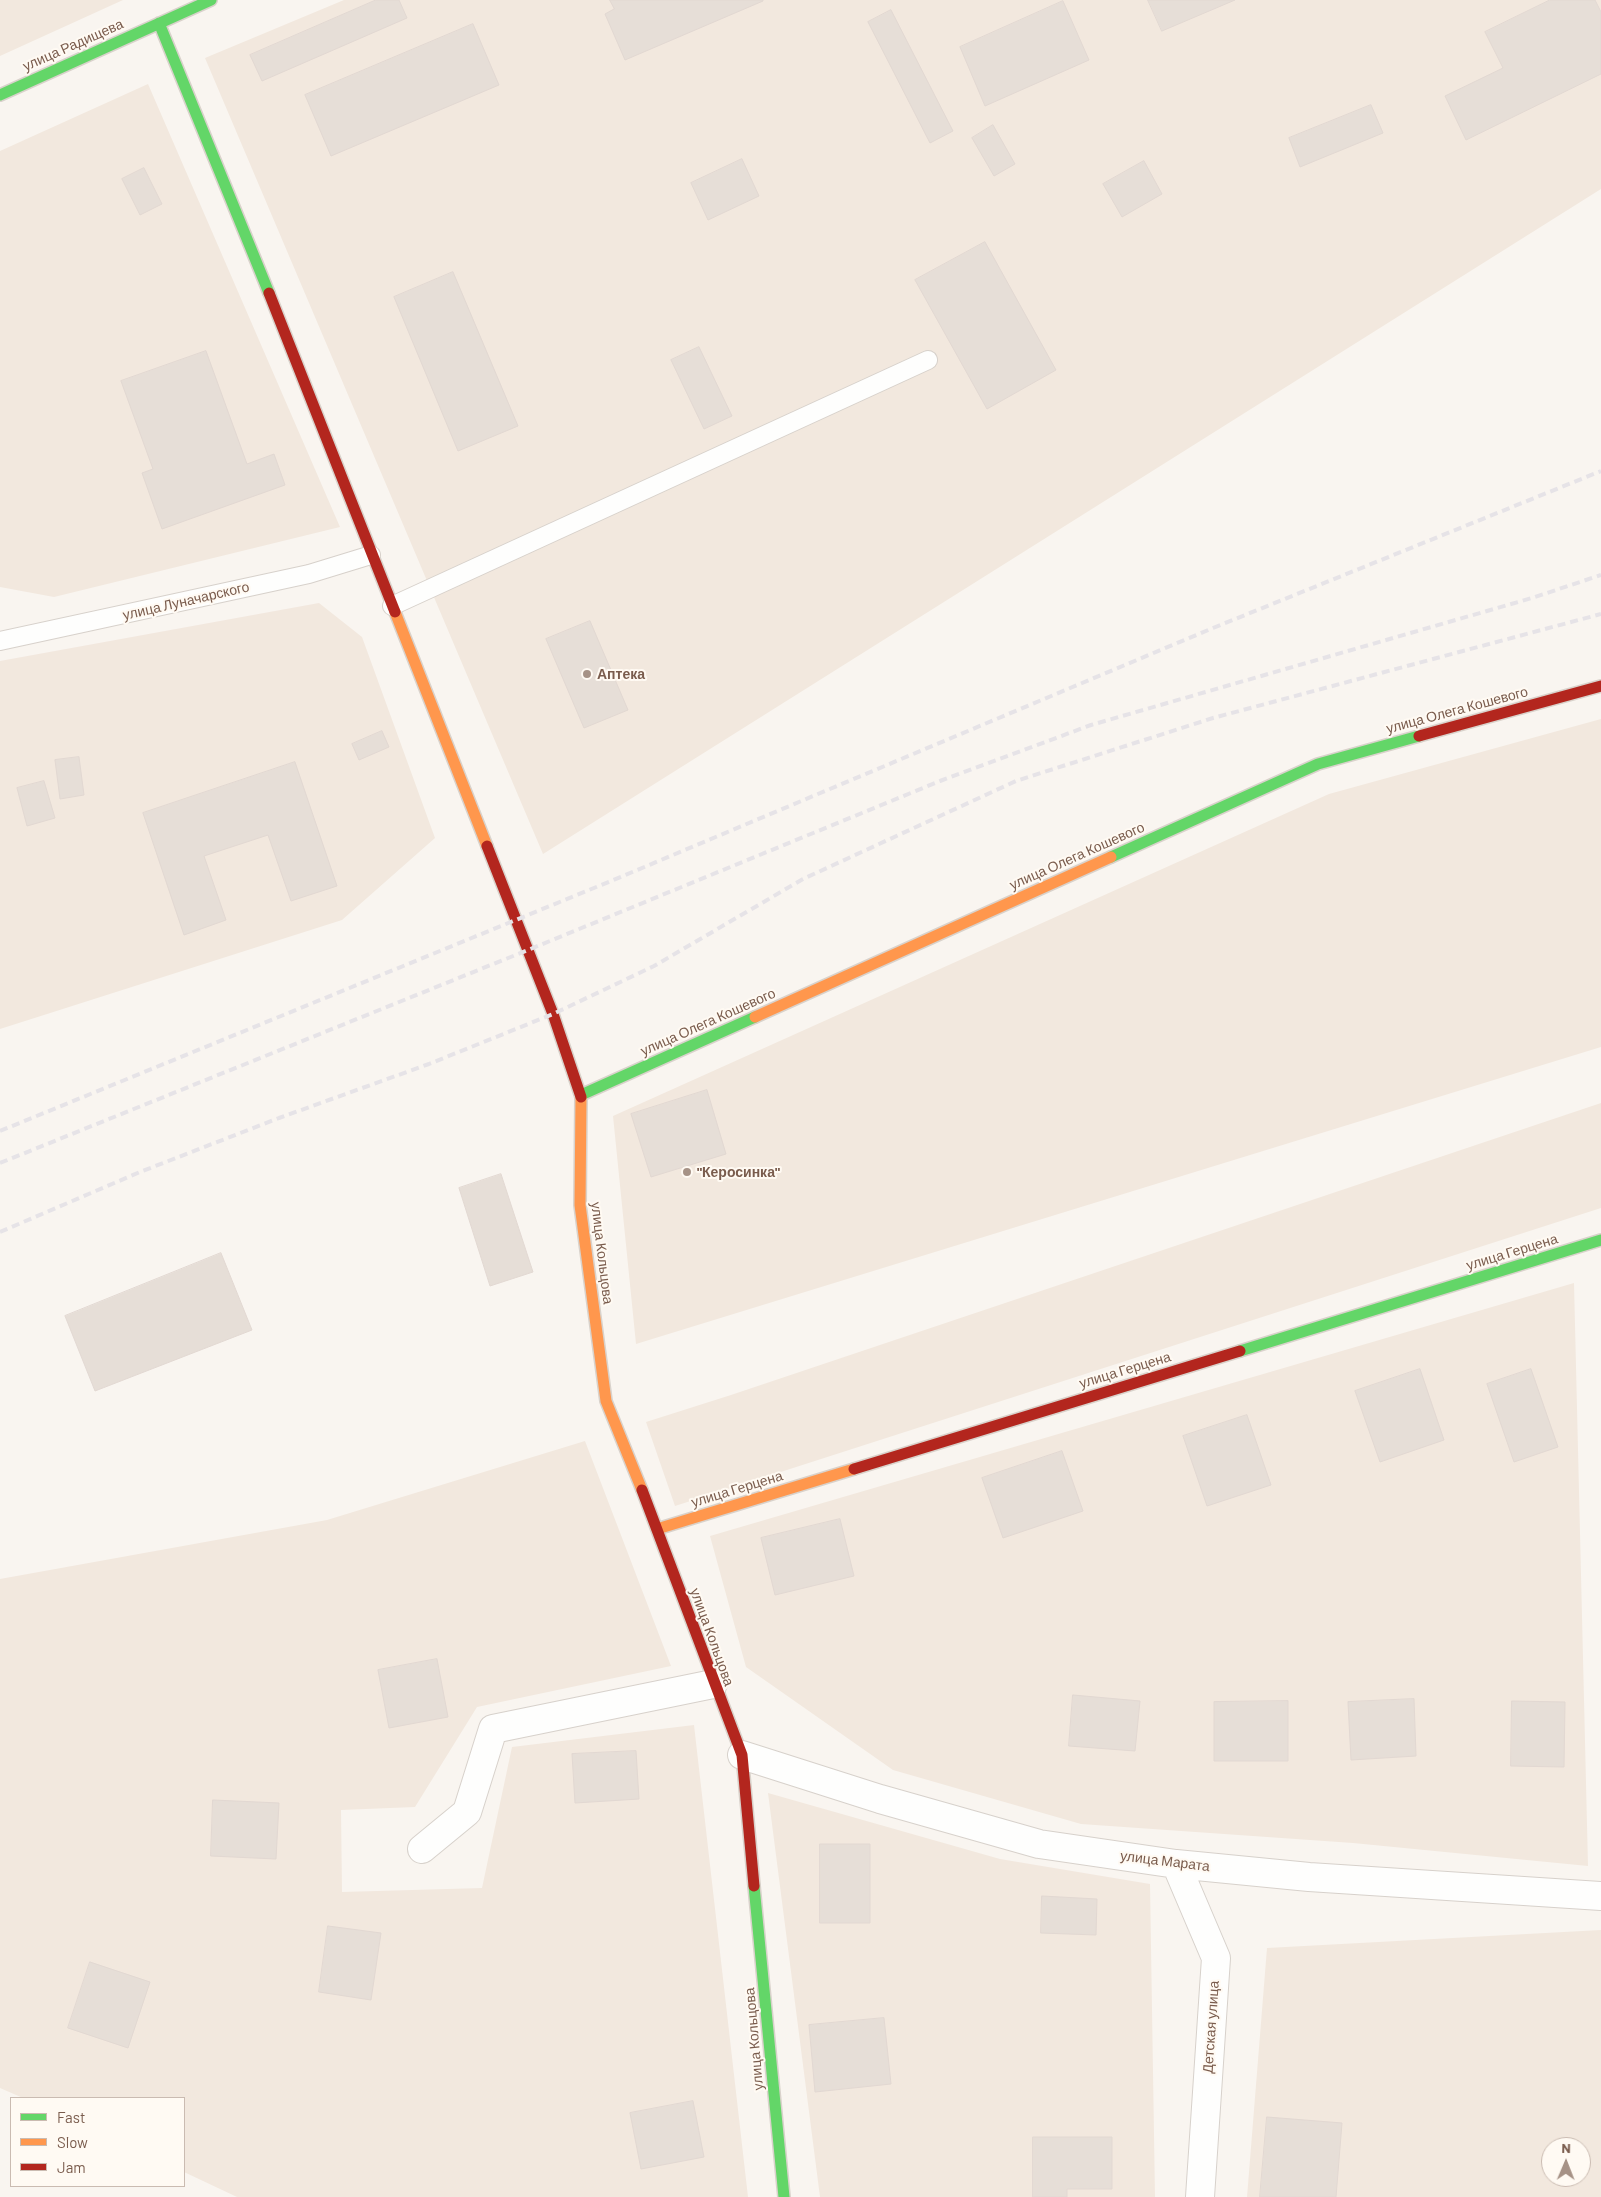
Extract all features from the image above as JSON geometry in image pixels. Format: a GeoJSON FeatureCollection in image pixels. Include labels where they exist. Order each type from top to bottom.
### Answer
{"type":"FeatureCollection","features":[{"type":"Feature","properties":{"kind":"street"},"geometry":{"type":"LineString","coordinates":[[159,23],[211,0]]}},
{"type":"Feature","properties":{"kind":"street","name":"улица Радищева"},"geometry":{"type":"LineString","coordinates":[[0,95],[159,23]]}},
{"type":"Feature","properties":{"kind":"street","name":"улица Кольцова"},"geometry":{"type":"LineString","coordinates":[[159,23],[248,241],[553,1014],[581,1095],[580,1205],[606,1401],[657,1529],[713,1684],[742,1755],[784,2197]]}},
{"type":"Feature","properties":{"kind":"street","name":"улица Олега Кошевого"},"geometry":{"type":"LineString","coordinates":[[581,1095],[1318,764],[1601,686]]}},
{"type":"Feature","properties":{"kind":"street","name":"улица Герцена"},"geometry":{"type":"LineString","coordinates":[[657,1529],[1601,1240]]}},
{"type":"Feature","properties":{"kind":"street"},"geometry":{"type":"LineString","coordinates":[[422,1850],[467,1812],[493,1730],[713,1684]]}},
{"type":"Feature","properties":{"kind":"street","name":"улица Марата"},"geometry":{"type":"LineString","coordinates":[[742,1755],[880,1799],[1039,1844],[1176,1864],[1310,1877],[1601,1896]]}},
{"type":"Feature","properties":{"kind":"street","name":"Детская улица"},"geometry":{"type":"LineString","coordinates":[[1176,1864],[1216,1958],[1200,2197]]}},
{"type":"Feature","properties":{"kind":"lane"},"geometry":{"type":"LineString","coordinates":[[392,606],[928,360]]}},
{"type":"Feature","properties":{"kind":"lane","name":"улица Луначарского"},"geometry":{"type":"LineString","coordinates":[[0,641],[309,574],[371,555]]}},
{"type":"Feature","properties":{"kind":"shaded area"},"geometry":{"type":"Polygon","coordinates":[[[0,0],[123,0],[0,56],[0,0]]]}},
{"type":"Feature","properties":{"kind":"shaded area"},"geometry":{"type":"Polygon","coordinates":[[[344,0],[1601,0],[1601,189],[543,854],[205,58],[344,0]]]}},
{"type":"Feature","properties":{"kind":"shaded area"},"geometry":{"type":"Polygon","coordinates":[[[148,84],[340,527],[54,597],[0,587],[0,151],[148,84]]]}},
{"type":"Feature","properties":{"kind":"shaded area"},"geometry":{"type":"Polygon","coordinates":[[[319,603],[362,637],[435,838],[342,920],[0,1029],[0,661],[319,603]]]}},
{"type":"Feature","properties":{"kind":"shaded area"},"geometry":{"type":"Polygon","coordinates":[[[1601,719],[1601,1047],[636,1344],[613,1116],[1329,794],[1601,719]]]}},
{"type":"Feature","properties":{"kind":"shaded area"},"geometry":{"type":"Polygon","coordinates":[[[1601,1103],[1601,1208],[675,1506],[646,1422],[1601,1103]]]}},
{"type":"Feature","properties":{"kind":"shaded area"},"geometry":{"type":"Polygon","coordinates":[[[1574,1283],[1588,1866],[1353,1843],[1081,1824],[893,1770],[746,1667],[710,1536],[1574,1283]]]}},
{"type":"Feature","properties":{"kind":"shaded area"},"geometry":{"type":"Polygon","coordinates":[[[585,1441],[671,1666],[477,1707],[415,1807],[341,1810],[342,1892],[482,1888],[512,1747],[694,1725],[748,2197],[237,2197],[185,2172],[185,2097],[21,2097],[0,2088],[0,1579],[327,1520],[585,1441]]]}},
{"type":"Feature","properties":{"kind":"shaded area"},"geometry":{"type":"Polygon","coordinates":[[[768,1793],[1000,1859],[1150,1884],[1155,2197],[820,2197],[768,1793]]]}},
{"type":"Feature","properties":{"kind":"shaded area"},"geometry":{"type":"Polygon","coordinates":[[[1601,1930],[1601,2197],[1247,2197],[1267,1948],[1601,1930]]]}},
{"type":"Feature","properties":{"kind":"building"},"geometry":{"type":"Polygon","coordinates":[[[376,0],[399,0],[407,18],[262,81],[250,55],[376,0]]]}},
{"type":"Feature","properties":{"kind":"building"},"geometry":{"type":"Polygon","coordinates":[[[610,0],[763,1],[625,60],[605,14],[614,9],[610,0]]]}},
{"type":"Feature","properties":{"kind":"building"},"geometry":{"type":"Polygon","coordinates":[[[1148,0],[1235,0],[1162,31],[1148,0]]]}},
{"type":"Feature","properties":{"kind":"building"},"geometry":{"type":"Polygon","coordinates":[[[1550,0],[1595,0],[1601,12],[1601,74],[1466,140],[1445,96],[1503,68],[1485,32],[1550,0]]]}},
{"type":"Feature","properties":{"kind":"building"},"geometry":{"type":"Polygon","coordinates":[[[1063,1],[1089,60],[985,106],[960,47],[1063,1]]]}},
{"type":"Feature","properties":{"kind":"building"},"geometry":{"type":"Polygon","coordinates":[[[891,10],[953,131],[930,143],[868,22],[891,10]]]}},
{"type":"Feature","properties":{"kind":"building"},"geometry":{"type":"Polygon","coordinates":[[[473,24],[499,85],[331,156],[305,95],[473,24]]]}},
{"type":"Feature","properties":{"kind":"building"},"geometry":{"type":"Polygon","coordinates":[[[1371,105],[1383,133],[1300,167],[1289,138],[1371,105]]]}},
{"type":"Feature","properties":{"kind":"building"},"geometry":{"type":"Polygon","coordinates":[[[993,125],[1015,164],[994,176],[972,138],[993,125]]]}},
{"type":"Feature","properties":{"kind":"building"},"geometry":{"type":"Polygon","coordinates":[[[742,159],[759,196],[708,220],[691,183],[742,159]]]}},
{"type":"Feature","properties":{"kind":"building"},"geometry":{"type":"Polygon","coordinates":[[[1144,161],[1162,194],[1122,217],[1103,184],[1144,161]]]}},
{"type":"Feature","properties":{"kind":"building"},"geometry":{"type":"Polygon","coordinates":[[[144,168],[162,204],[140,215],[122,179],[144,168]]]}},
{"type":"Feature","properties":{"kind":"building"},"geometry":{"type":"Polygon","coordinates":[[[985,242],[1056,370],[987,409],[915,280],[985,242]]]}},
{"type":"Feature","properties":{"kind":"building"},"geometry":{"type":"Polygon","coordinates":[[[453,272],[518,426],[458,451],[394,297],[453,272]]]}},
{"type":"Feature","properties":{"kind":"building"},"geometry":{"type":"Polygon","coordinates":[[[699,347],[732,416],[704,429],[671,360],[699,347]]]}},
{"type":"Feature","properties":{"kind":"building"},"geometry":{"type":"Polygon","coordinates":[[[206,351],[247,464],[274,454],[285,485],[162,529],[142,473],[153,469],[121,381],[206,351]]]}},
{"type":"Feature","properties":{"kind":"building","name":"Аптека"},"geometry":{"type":"Polygon","coordinates":[[[590,621],[628,710],[584,728],[546,639],[590,621]]]}},
{"type":"Feature","properties":{"kind":"building"},"geometry":{"type":"Polygon","coordinates":[[[382,731],[389,747],[359,760],[352,744],[382,731]]]}},
{"type":"Feature","properties":{"kind":"building"},"geometry":{"type":"Polygon","coordinates":[[[79,757],[84,795],[60,799],[55,760],[79,757]]]}},
{"type":"Feature","properties":{"kind":"building"},"geometry":{"type":"Polygon","coordinates":[[[295,762],[337,886],[291,901],[268,835],[204,856],[226,920],[184,935],[143,813],[295,762]]]}},
{"type":"Feature","properties":{"kind":"building"},"geometry":{"type":"Polygon","coordinates":[[[44,781],[55,818],[27,826],[17,788],[44,781]]]}},
{"type":"Feature","properties":{"kind":"building"},"geometry":{"type":"Polygon","coordinates":[[[707,1090],[726,1154],[651,1177],[631,1114],[707,1090]]]}},
{"type":"Feature","properties":{"kind":"building"},"geometry":{"type":"Polygon","coordinates":[[[501,1174],[533,1272],[490,1286],[459,1188],[501,1174]]]}},
{"type":"Feature","properties":{"kind":"building"},"geometry":{"type":"Polygon","coordinates":[[[221,1253],[252,1330],[95,1391],[65,1316],[221,1253]]]}},
{"type":"Feature","properties":{"kind":"building"},"geometry":{"type":"Polygon","coordinates":[[[1420,1369],[1444,1440],[1380,1462],[1355,1391],[1420,1369]]]}},
{"type":"Feature","properties":{"kind":"building"},"geometry":{"type":"Polygon","coordinates":[[[1531,1369],[1558,1447],[1514,1462],[1487,1384],[1531,1369]]]}},
{"type":"Feature","properties":{"kind":"building"},"geometry":{"type":"Polygon","coordinates":[[[1247,1415],[1271,1485],[1207,1506],[1183,1436],[1247,1415]]]}},
{"type":"Feature","properties":{"kind":"building"},"geometry":{"type":"Polygon","coordinates":[[[1062,1451],[1083,1511],[1003,1538],[982,1478],[1062,1451]]]}},
{"type":"Feature","properties":{"kind":"building"},"geometry":{"type":"Polygon","coordinates":[[[840,1519],[854,1576],[775,1595],[761,1538],[840,1519]]]}},
{"type":"Feature","properties":{"kind":"building"},"geometry":{"type":"Polygon","coordinates":[[[437,1659],[448,1717],[389,1728],[378,1670],[437,1659]]]}},
{"type":"Feature","properties":{"kind":"building"},"geometry":{"type":"Polygon","coordinates":[[[1073,1695],[1140,1701],[1135,1751],[1069,1746],[1073,1695]]]}},
{"type":"Feature","properties":{"kind":"building"},"geometry":{"type":"Polygon","coordinates":[[[1414,1699],[1416,1756],[1351,1760],[1348,1702],[1414,1699]]]}},
{"type":"Feature","properties":{"kind":"building"},"geometry":{"type":"Polygon","coordinates":[[[1288,1701],[1288,1761],[1214,1761],[1214,1702],[1288,1701]]]}},
{"type":"Feature","properties":{"kind":"building"},"geometry":{"type":"Polygon","coordinates":[[[1512,1701],[1565,1702],[1564,1767],[1511,1766],[1512,1701]]]}},
{"type":"Feature","properties":{"kind":"building"},"geometry":{"type":"Polygon","coordinates":[[[636,1751],[639,1799],[575,1803],[572,1754],[636,1751]]]}},
{"type":"Feature","properties":{"kind":"building"},"geometry":{"type":"Polygon","coordinates":[[[213,1800],[279,1803],[276,1859],[211,1856],[213,1800]]]}},
{"type":"Feature","properties":{"kind":"building"},"geometry":{"type":"Polygon","coordinates":[[[820,1844],[870,1844],[870,1923],[820,1923],[820,1844]]]}},
{"type":"Feature","properties":{"kind":"building"},"geometry":{"type":"Polygon","coordinates":[[[1042,1896],[1097,1899],[1096,1935],[1041,1933],[1042,1896]]]}},
{"type":"Feature","properties":{"kind":"building"},"geometry":{"type":"Polygon","coordinates":[[[328,1926],[381,1933],[371,2000],[319,1992],[328,1926]]]}},
{"type":"Feature","properties":{"kind":"building"},"geometry":{"type":"Polygon","coordinates":[[[90,1962],[150,1982],[128,2048],[68,2028],[90,1962]]]}},
{"type":"Feature","properties":{"kind":"building"},"geometry":{"type":"Polygon","coordinates":[[[884,2018],[891,2084],[815,2092],[809,2025],[884,2018]]]}},
{"type":"Feature","properties":{"kind":"building"},"geometry":{"type":"Polygon","coordinates":[[[693,2101],[704,2157],[641,2169],[630,2113],[693,2101]]]}},
{"type":"Feature","properties":{"kind":"building"},"geometry":{"type":"Polygon","coordinates":[[[1267,2117],[1342,2123],[1336,2197],[1260,2197],[1267,2117]]]}},
{"type":"Feature","properties":{"kind":"building"},"geometry":{"type":"Polygon","coordinates":[[[1033,2137],[1112,2137],[1112,2189],[1067,2189],[1067,2197],[1033,2197],[1033,2137]]]}},
{"type":"Feature","properties":{"kind":"railway"},"geometry":{"type":"LineString","coordinates":[[0,1131],[611,881],[1213,628],[1601,471]]}},
{"type":"Feature","properties":{"kind":"railway"},"geometry":{"type":"LineString","coordinates":[[0,1163],[940,781],[1091,725],[1532,598],[1601,575]]}},
{"type":"Feature","properties":{"kind":"railway"},"geometry":{"type":"LineString","coordinates":[[0,1232],[140,1172],[279,1118],[429,1064],[553,1014],[654,966],[803,879],[1016,781],[1213,718],[1601,614]]}},
{"type":"Feature","properties":{"kind":"traffic: fast"},"geometry":{"type":"LineString","coordinates":[[0,95],[211,0]]}},
{"type":"Feature","properties":{"kind":"traffic: fast"},"geometry":{"type":"LineString","coordinates":[[159,23],[269,293]]}},
{"type":"Feature","properties":{"kind":"traffic: fast"},"geometry":{"type":"LineString","coordinates":[[1111,857],[1318,764],[1419,736]]}},
{"type":"Feature","properties":{"kind":"traffic: fast"},"geometry":{"type":"LineString","coordinates":[[581,1095],[755,1017]]}},
{"type":"Feature","properties":{"kind":"traffic: fast"},"geometry":{"type":"LineString","coordinates":[[1240,1351],[1601,1240]]}},
{"type":"Feature","properties":{"kind":"traffic: fast"},"geometry":{"type":"LineString","coordinates":[[754,1886],[784,2197]]}},
{"type":"Feature","properties":{"kind":"traffic: slow"},"geometry":{"type":"LineString","coordinates":[[395,612],[487,846]]}},
{"type":"Feature","properties":{"kind":"traffic: slow"},"geometry":{"type":"LineString","coordinates":[[755,1017],[1111,857]]}},
{"type":"Feature","properties":{"kind":"traffic: slow"},"geometry":{"type":"LineString","coordinates":[[581,1097],[580,1205],[606,1401],[642,1490]]}},
{"type":"Feature","properties":{"kind":"traffic: slow"},"geometry":{"type":"LineString","coordinates":[[657,1529],[854,1469]]}},
{"type":"Feature","properties":{"kind":"traffic: jam"},"geometry":{"type":"LineString","coordinates":[[269,293],[395,612]]}},
{"type":"Feature","properties":{"kind":"traffic: jam"},"geometry":{"type":"LineString","coordinates":[[1419,736],[1601,686]]}},
{"type":"Feature","properties":{"kind":"traffic: jam"},"geometry":{"type":"LineString","coordinates":[[487,846],[553,1014],[581,1097]]}},
{"type":"Feature","properties":{"kind":"traffic: jam"},"geometry":{"type":"LineString","coordinates":[[854,1469],[1240,1351]]}},
{"type":"Feature","properties":{"kind":"traffic: jam"},"geometry":{"type":"LineString","coordinates":[[642,1490],[742,1755],[754,1886]]}},
{"type":"Feature","properties":{"kind":"place","name":"Аптека"},"geometry":{"type":"Point","coordinates":[587,674]}},
{"type":"Feature","properties":{"kind":"place","name":"\"Керосинка\""},"geometry":{"type":"Point","coordinates":[687,1172]}}]}
